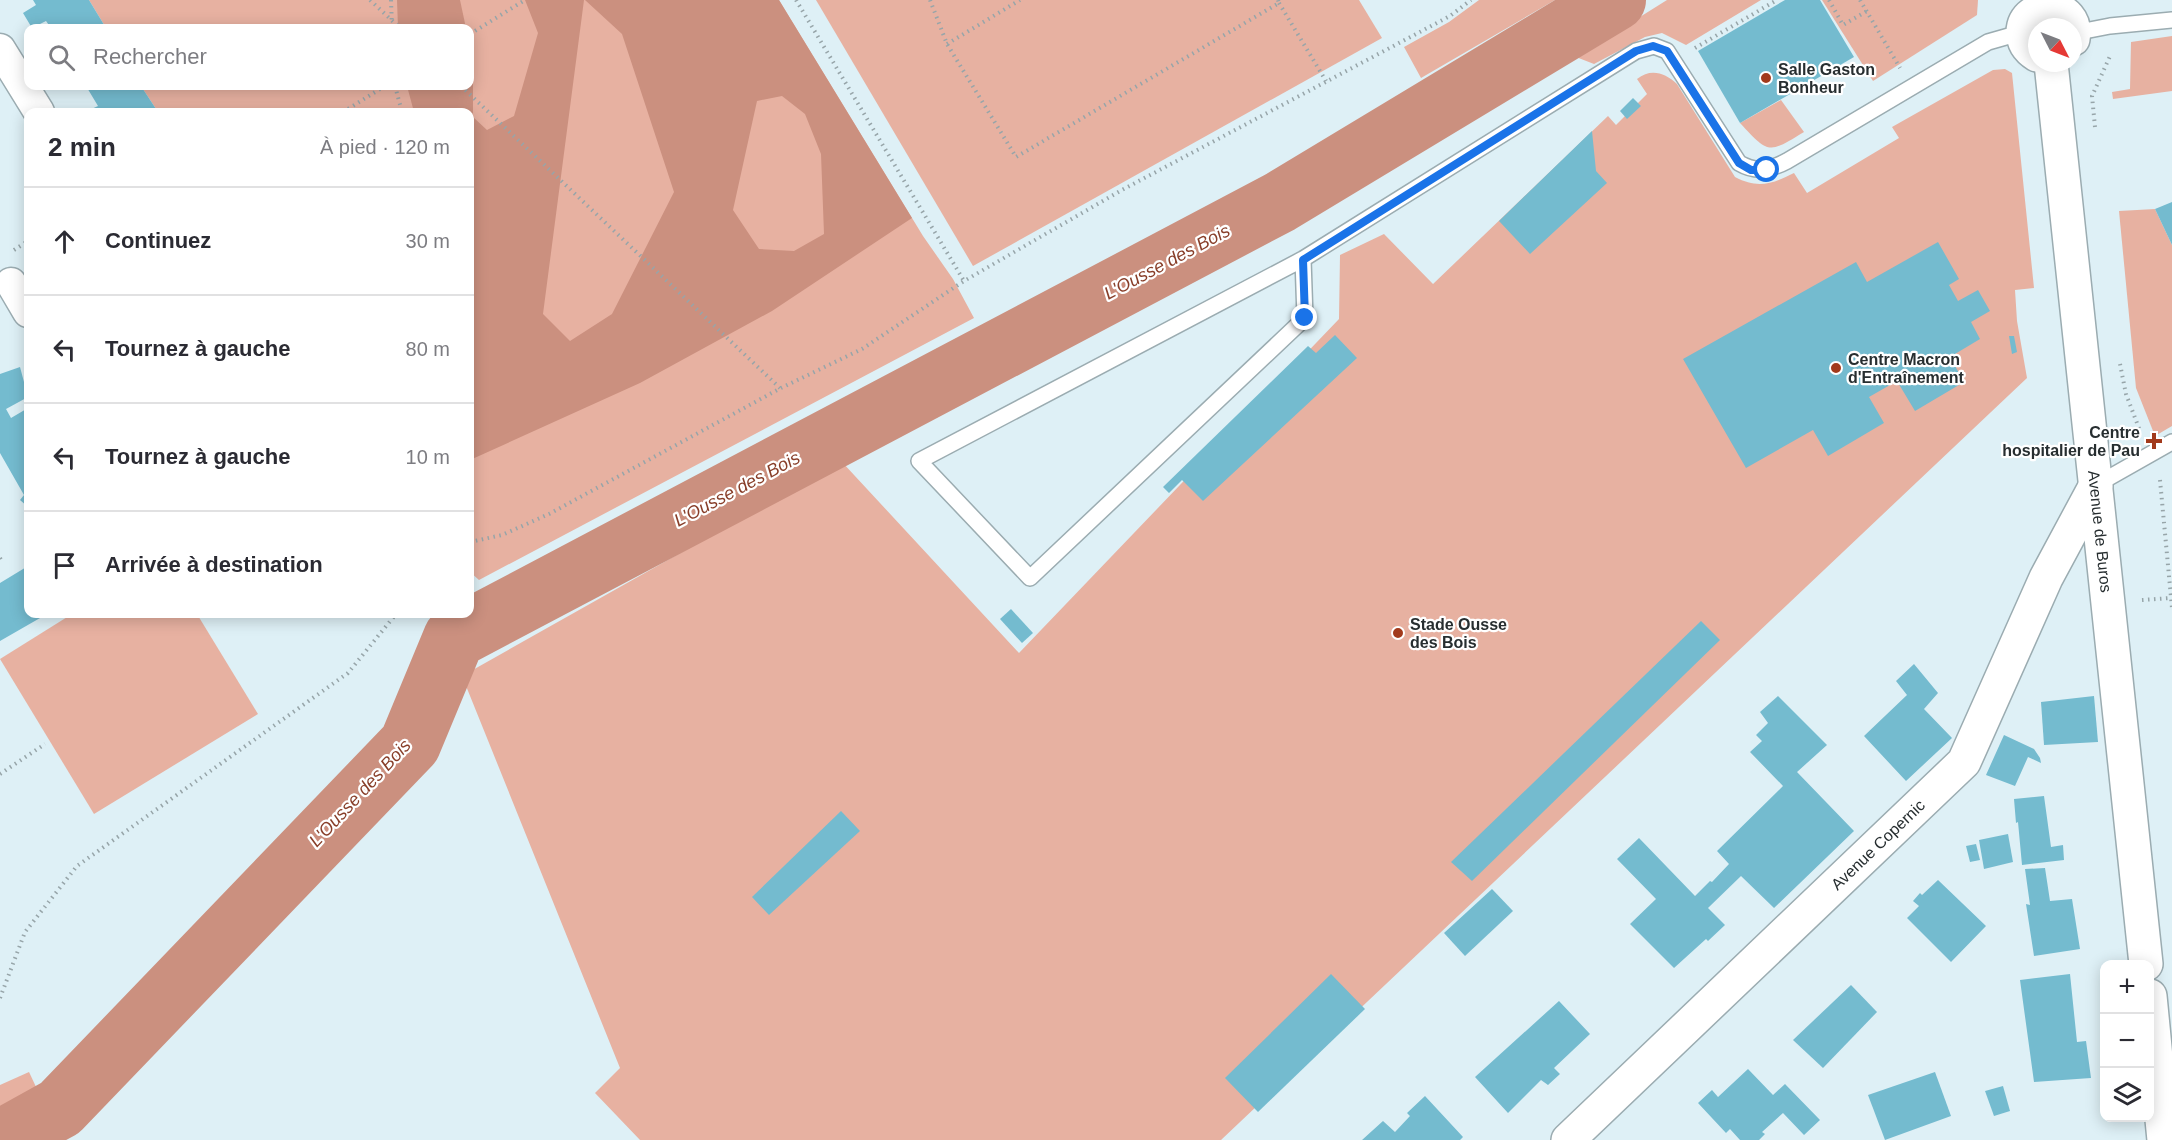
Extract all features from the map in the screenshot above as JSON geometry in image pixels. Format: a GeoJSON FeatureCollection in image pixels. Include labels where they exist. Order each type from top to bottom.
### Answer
{"type":"FeatureCollection","features":[{"type":"Feature","properties":{"kind":"street"},"geometry":{"type":"LineString","coordinates":[[2028,32],[2026,19],[2047,3],[2064,11],[2069,18]]}},
{"type":"Feature","properties":{"kind":"street"},"geometry":{"type":"LineString","coordinates":[[0,49],[24,88]]}},
{"type":"Feature","properties":{"kind":"street","name":"Avenue de Buros"},"geometry":{"type":"LineString","coordinates":[[2052,72],[2146,960]]}},
{"type":"Feature","properties":{"kind":"street"},"geometry":{"type":"LineString","coordinates":[[25,90],[37,108]]}},
{"type":"Feature","properties":{"kind":"street"},"geometry":{"type":"LineString","coordinates":[[13,282],[24,304]]}},
{"type":"Feature","properties":{"kind":"street","name":"Avenue Copernic"},"geometry":{"type":"LineString","coordinates":[[1568,1140],[1965,762],[2046,578],[2096,485]]}},
{"type":"Feature","properties":{"kind":"street"},"geometry":{"type":"LineString","coordinates":[[2152,1014],[2164,1140]]}},
{"type":"Feature","properties":{"kind":"lane"},"geometry":{"type":"LineString","coordinates":[[2082,34],[2110,26],[2172,20]]}},
{"type":"Feature","properties":{"kind":"lane"},"geometry":{"type":"LineString","coordinates":[[1303,260],[1305,318],[1030,578],[919,461],[1303,260],[1636,51],[1653,46],[1667,51],[1739,163],[1751,170],[1767,170],[1782,164],[1988,42],[2028,44]]}},
{"type":"Feature","properties":{"kind":"lane"},"geometry":{"type":"LineString","coordinates":[[2096,485],[2172,442]]}},
{"type":"Feature","properties":{"kind":"path"},"geometry":{"type":"LineString","coordinates":[[370,0],[396,24]]}},
{"type":"Feature","properties":{"kind":"path"},"geometry":{"type":"LineString","coordinates":[[391,0],[392,24]]}},
{"type":"Feature","properties":{"kind":"path"},"geometry":{"type":"LineString","coordinates":[[474,32],[525,0]]}},
{"type":"Feature","properties":{"kind":"path"},"geometry":{"type":"LineString","coordinates":[[796,0],[964,281]]}},
{"type":"Feature","properties":{"kind":"path"},"geometry":{"type":"LineString","coordinates":[[930,0],[947,44],[1016,157],[1278,1],[1326,81]]}},
{"type":"Feature","properties":{"kind":"path"},"geometry":{"type":"LineString","coordinates":[[947,44],[1020,0]]}},
{"type":"Feature","properties":{"kind":"path"},"geometry":{"type":"LineString","coordinates":[[474,541],[502,535],[549,514],[781,388],[862,349],[964,281],[1120,191],[1450,16],[1471,0]]}},
{"type":"Feature","properties":{"kind":"path"},"geometry":{"type":"LineString","coordinates":[[1673,60],[1777,0]]}},
{"type":"Feature","properties":{"kind":"path"},"geometry":{"type":"LineString","coordinates":[[1828,0],[1843,25],[1867,11]]}},
{"type":"Feature","properties":{"kind":"path"},"geometry":{"type":"LineString","coordinates":[[1860,0],[1911,87]]}},
{"type":"Feature","properties":{"kind":"path"},"geometry":{"type":"LineString","coordinates":[[2095,129],[2092,96],[2111,54]]}},
{"type":"Feature","properties":{"kind":"path"},"geometry":{"type":"LineString","coordinates":[[349,108],[379,90]]}},
{"type":"Feature","properties":{"kind":"path"},"geometry":{"type":"LineString","coordinates":[[396,90],[401,108]]}},
{"type":"Feature","properties":{"kind":"path"},"geometry":{"type":"LineString","coordinates":[[465,90],[781,388]]}},
{"type":"Feature","properties":{"kind":"path"},"geometry":{"type":"LineString","coordinates":[[2119,359],[2126,394],[2141,437]]}},
{"type":"Feature","properties":{"kind":"path"},"geometry":{"type":"LineString","coordinates":[[2160,480],[2172,608]]}},
{"type":"Feature","properties":{"kind":"path"},"geometry":{"type":"LineString","coordinates":[[0,998],[25,932],[77,866],[348,673],[393,618]]}},
{"type":"Feature","properties":{"kind":"path"},"geometry":{"type":"LineString","coordinates":[[0,774],[45,744]]}},
{"type":"Feature","properties":{"kind":"shaded area"},"geometry":{"type":"Polygon","coordinates":[[[89,0],[779,0],[923,236],[953,279],[974,318],[479,580],[474,576],[474,108],[155,108],[144,90],[474,90],[474,24],[104,24],[89,0]]]}},
{"type":"Feature","properties":{"kind":"shaded area"},"geometry":{"type":"Polygon","coordinates":[[[397,0],[460,0],[465,24],[398,24],[397,0]]]}},
{"type":"Feature","properties":{"kind":"shaded area"},"geometry":{"type":"Polygon","coordinates":[[[525,0],[584,0],[543,314],[570,341],[612,314],[674,192],[622,34],[585,0],[779,0],[912,218],[772,311],[640,383],[474,458],[474,118],[487,130],[514,116],[538,33],[525,0]],[[782,96],[757,101],[733,210],[759,249],[794,251],[824,234],[821,154],[805,114],[782,96]]]}},
{"type":"Feature","properties":{"kind":"shaded area"},"geometry":{"type":"Polygon","coordinates":[[[816,0],[1359,0],[1382,38],[973,266],[816,0]]]}},
{"type":"Feature","properties":{"kind":"shaded area"},"geometry":{"type":"Polygon","coordinates":[[[1479,0],[1555,0],[1421,78],[1404,47],[1449,22],[1479,0]]]}},
{"type":"Feature","properties":{"kind":"shaded area"},"geometry":{"type":"Polygon","coordinates":[[[1667,0],[1761,0],[1686,45],[1662,33],[1645,37],[1594,64],[1576,57],[1667,0]]]}},
{"type":"Feature","properties":{"kind":"shaded area"},"geometry":{"type":"Polygon","coordinates":[[[1822,0],[1978,0],[1977,15],[1873,81],[1822,0]]]}},
{"type":"Feature","properties":{"kind":"shaded area"},"geometry":{"type":"Polygon","coordinates":[[[2172,36],[2172,91],[2113,99],[2112,92],[2130,89],[2131,42],[2172,36]]]}},
{"type":"Feature","properties":{"kind":"shaded area","name":"Stade Ousse des Bois"},"geometry":{"type":"Polygon","coordinates":[[[2005,69],[2012,73],[2034,288],[2015,290],[2017,321],[2027,378],[1221,1140],[640,1140],[595,1093],[620,1068],[462,676],[842,462],[1019,653],[1339,319],[1340,255],[1384,234],[1433,284],[1608,116],[1616,125],[1647,94],[1637,79],[1642,76],[1658,73],[1677,84],[1735,177],[1751,183],[1765,184],[1794,173],[1807,193],[1899,138],[1892,127],[1993,70],[2005,69]]]}},
{"type":"Feature","properties":{"kind":"shaded area"},"geometry":{"type":"Polygon","coordinates":[[[408,90],[473,90],[473,108],[413,108],[408,90]]]}},
{"type":"Feature","properties":{"kind":"shaded area"},"geometry":{"type":"Polygon","coordinates":[[[1781,100],[1804,132],[1776,147],[1769,147],[1757,141],[1740,123],[1781,100]]]}},
{"type":"Feature","properties":{"kind":"shaded area"},"geometry":{"type":"Polygon","coordinates":[[[2155,209],[2172,245],[2172,426],[2155,436],[2136,388],[2119,211],[2155,209]]]}},
{"type":"Feature","properties":{"kind":"shaded area"},"geometry":{"type":"Polygon","coordinates":[[[66,618],[199,618],[258,714],[94,814],[0,659],[66,618]]]}},
{"type":"Feature","properties":{"kind":"shaded area"},"geometry":{"type":"Polygon","coordinates":[[[29,1072],[61,1140],[0,1140],[0,1085],[29,1072]]]}},
{"type":"Feature","properties":{"kind":"building"},"geometry":{"type":"Polygon","coordinates":[[[33,0],[89,0],[104,24],[48,24],[46,21],[40,24],[30,24],[23,13],[36,5],[33,0]]]}},
{"type":"Feature","properties":{"kind":"building","name":"Salle Gaston Bonheur"},"geometry":{"type":"Polygon","coordinates":[[[1785,0],[1820,0],[1854,57],[1740,123],[1698,51],[1785,0]]]}},
{"type":"Feature","properties":{"kind":"building"},"geometry":{"type":"Polygon","coordinates":[[[88,90],[144,90],[155,108],[94,108],[98,106],[88,90]]]}},
{"type":"Feature","properties":{"kind":"building"},"geometry":{"type":"Polygon","coordinates":[[[1633,98],[1641,106],[1627,119],[1620,111],[1633,98]]]}},
{"type":"Feature","properties":{"kind":"building"},"geometry":{"type":"Polygon","coordinates":[[[1592,131],[1596,171],[1607,183],[1530,254],[1499,221],[1592,131]]]}},
{"type":"Feature","properties":{"kind":"building"},"geometry":{"type":"Polygon","coordinates":[[[2172,202],[2172,245],[2155,209],[2172,202]]]}},
{"type":"Feature","properties":{"kind":"building","name":"Centre Macron d'Entraînement"},"geometry":{"type":"Polygon","coordinates":[[[1938,242],[1959,279],[1949,285],[1958,301],[1978,290],[1990,311],[1971,322],[1980,339],[1950,357],[1964,382],[1915,411],[1897,381],[1869,397],[1884,423],[1828,456],[1813,430],[1746,468],[1683,359],[1856,262],[1867,282],[1938,242]]]}},
{"type":"Feature","properties":{"kind":"building"},"geometry":{"type":"Polygon","coordinates":[[[1335,335],[1357,358],[1203,501],[1182,480],[1169,493],[1163,487],[1308,346],[1316,353],[1335,335]]]}},
{"type":"Feature","properties":{"kind":"building"},"geometry":{"type":"Polygon","coordinates":[[[2009,336],[2014,336],[2017,352],[2012,354],[2009,336]]]}},
{"type":"Feature","properties":{"kind":"building"},"geometry":{"type":"Polygon","coordinates":[[[20,367],[24,382],[24,399],[6,409],[11,418],[24,410],[24,495],[0,453],[0,374],[20,367]]]}},
{"type":"Feature","properties":{"kind":"building"},"geometry":{"type":"Polygon","coordinates":[[[24,568],[24,618],[40,618],[0,641],[0,583],[24,568]]]}},
{"type":"Feature","properties":{"kind":"building"},"geometry":{"type":"Polygon","coordinates":[[[1011,609],[1033,633],[1022,643],[1000,619],[1011,609]]]}},
{"type":"Feature","properties":{"kind":"building"},"geometry":{"type":"Polygon","coordinates":[[[1701,621],[1720,640],[1472,881],[1451,862],[1701,621]]]}},
{"type":"Feature","properties":{"kind":"building"},"geometry":{"type":"Polygon","coordinates":[[[1914,664],[1938,693],[1924,709],[1952,738],[1906,781],[1864,736],[1907,695],[1896,681],[1914,664]]]}},
{"type":"Feature","properties":{"kind":"building"},"geometry":{"type":"Polygon","coordinates":[[[1778,696],[1827,745],[1797,772],[1854,831],[1774,908],[1741,876],[1708,908],[1725,925],[1674,968],[1630,924],[1656,899],[1617,859],[1639,838],[1695,896],[1710,881],[1712,882],[1729,864],[1717,851],[1783,786],[1750,752],[1762,741],[1756,735],[1768,723],[1760,712],[1778,696]]]}},
{"type":"Feature","properties":{"kind":"building"},"geometry":{"type":"Polygon","coordinates":[[[2094,696],[2098,742],[2044,745],[2041,702],[2094,696]]]}},
{"type":"Feature","properties":{"kind":"building"},"geometry":{"type":"Polygon","coordinates":[[[2004,735],[2034,749],[2040,758],[2041,763],[2028,757],[2015,786],[1986,775],[2004,735]]]}},
{"type":"Feature","properties":{"kind":"building"},"geometry":{"type":"Polygon","coordinates":[[[2044,796],[2051,847],[2063,845],[2064,860],[2022,865],[2014,799],[2044,796]]]}},
{"type":"Feature","properties":{"kind":"building"},"geometry":{"type":"Polygon","coordinates":[[[841,811],[860,831],[769,915],[752,897],[841,811]]]}},
{"type":"Feature","properties":{"kind":"building"},"geometry":{"type":"Polygon","coordinates":[[[2008,834],[2013,862],[1984,869],[1979,840],[2008,834]]]}},
{"type":"Feature","properties":{"kind":"building"},"geometry":{"type":"Polygon","coordinates":[[[1976,844],[1980,860],[1970,862],[1966,846],[1976,844]]]}},
{"type":"Feature","properties":{"kind":"building"},"geometry":{"type":"Polygon","coordinates":[[[2045,868],[2050,901],[2072,899],[2080,949],[2034,956],[2026,904],[2030,905],[2025,869],[2045,868]]]}},
{"type":"Feature","properties":{"kind":"building"},"geometry":{"type":"Polygon","coordinates":[[[1938,880],[1986,926],[1951,962],[1907,918],[1919,906],[1913,901],[1938,880]]]}},
{"type":"Feature","properties":{"kind":"building"},"geometry":{"type":"Polygon","coordinates":[[[1492,889],[1513,911],[1465,956],[1444,933],[1492,889]]]}},
{"type":"Feature","properties":{"kind":"building"},"geometry":{"type":"Polygon","coordinates":[[[1331,974],[1365,1009],[1258,1112],[1225,1078],[1331,974]]]}},
{"type":"Feature","properties":{"kind":"building"},"geometry":{"type":"Polygon","coordinates":[[[2070,974],[2077,1042],[2086,1041],[2091,1078],[2034,1082],[2020,980],[2070,974]]]}},
{"type":"Feature","properties":{"kind":"building"},"geometry":{"type":"Polygon","coordinates":[[[1851,985],[1877,1012],[1823,1068],[1793,1040],[1851,985]]]}},
{"type":"Feature","properties":{"kind":"building"},"geometry":{"type":"Polygon","coordinates":[[[1559,1001],[1590,1034],[1554,1068],[1560,1074],[1548,1085],[1541,1080],[1508,1113],[1475,1077],[1559,1001]]]}},
{"type":"Feature","properties":{"kind":"building"},"geometry":{"type":"Polygon","coordinates":[[[1748,1069],[1773,1095],[1785,1084],[1820,1120],[1804,1135],[1783,1113],[1762,1132],[1765,1134],[1759,1140],[1740,1140],[1730,1129],[1726,1133],[1698,1103],[1712,1090],[1718,1097],[1748,1069]]]}},
{"type":"Feature","properties":{"kind":"building"},"geometry":{"type":"Polygon","coordinates":[[[1935,1072],[1951,1116],[1885,1140],[1868,1095],[1935,1072]]]}},
{"type":"Feature","properties":{"kind":"building"},"geometry":{"type":"Polygon","coordinates":[[[2003,1086],[2010,1111],[1994,1116],[1985,1091],[2003,1086]]]}},
{"type":"Feature","properties":{"kind":"building"},"geometry":{"type":"Polygon","coordinates":[[[1425,1096],[1463,1137],[1460,1140],[1362,1140],[1383,1121],[1395,1132],[1410,1116],[1407,1113],[1425,1096]]]}},
{"type":"Feature","properties":{"kind":"waterway","name":"L'Ousse des Bois"},"geometry":{"type":"LineString","coordinates":[[2,1140],[60,1108],[410,744],[454,638],[1280,202],[1615,0]]}},
{"type":"Feature","properties":{"kind":"place","name":"Salle Gaston Bonheur"},"geometry":{"type":"Point","coordinates":[1766,78]}},
{"type":"Feature","properties":{"kind":"place","name":"Centre Macron d'Entraînement"},"geometry":{"type":"Point","coordinates":[1836,368]}},
{"type":"Feature","properties":{"kind":"place","name":"Centre hospitalier de Pau"},"geometry":{"type":"Point","coordinates":[2154,441]}},
{"type":"Feature","properties":{"kind":"place","name":"Stade Ousse des Bois"},"geometry":{"type":"Point","coordinates":[1398,633]}},
{"type":"Feature","properties":{"kind":"route"},"geometry":{"type":"LineString","coordinates":[[1305,318],[1303,260],[1636,51],[1653,46],[1667,51],[1739,163],[1751,170],[1767,170]]}}]}
